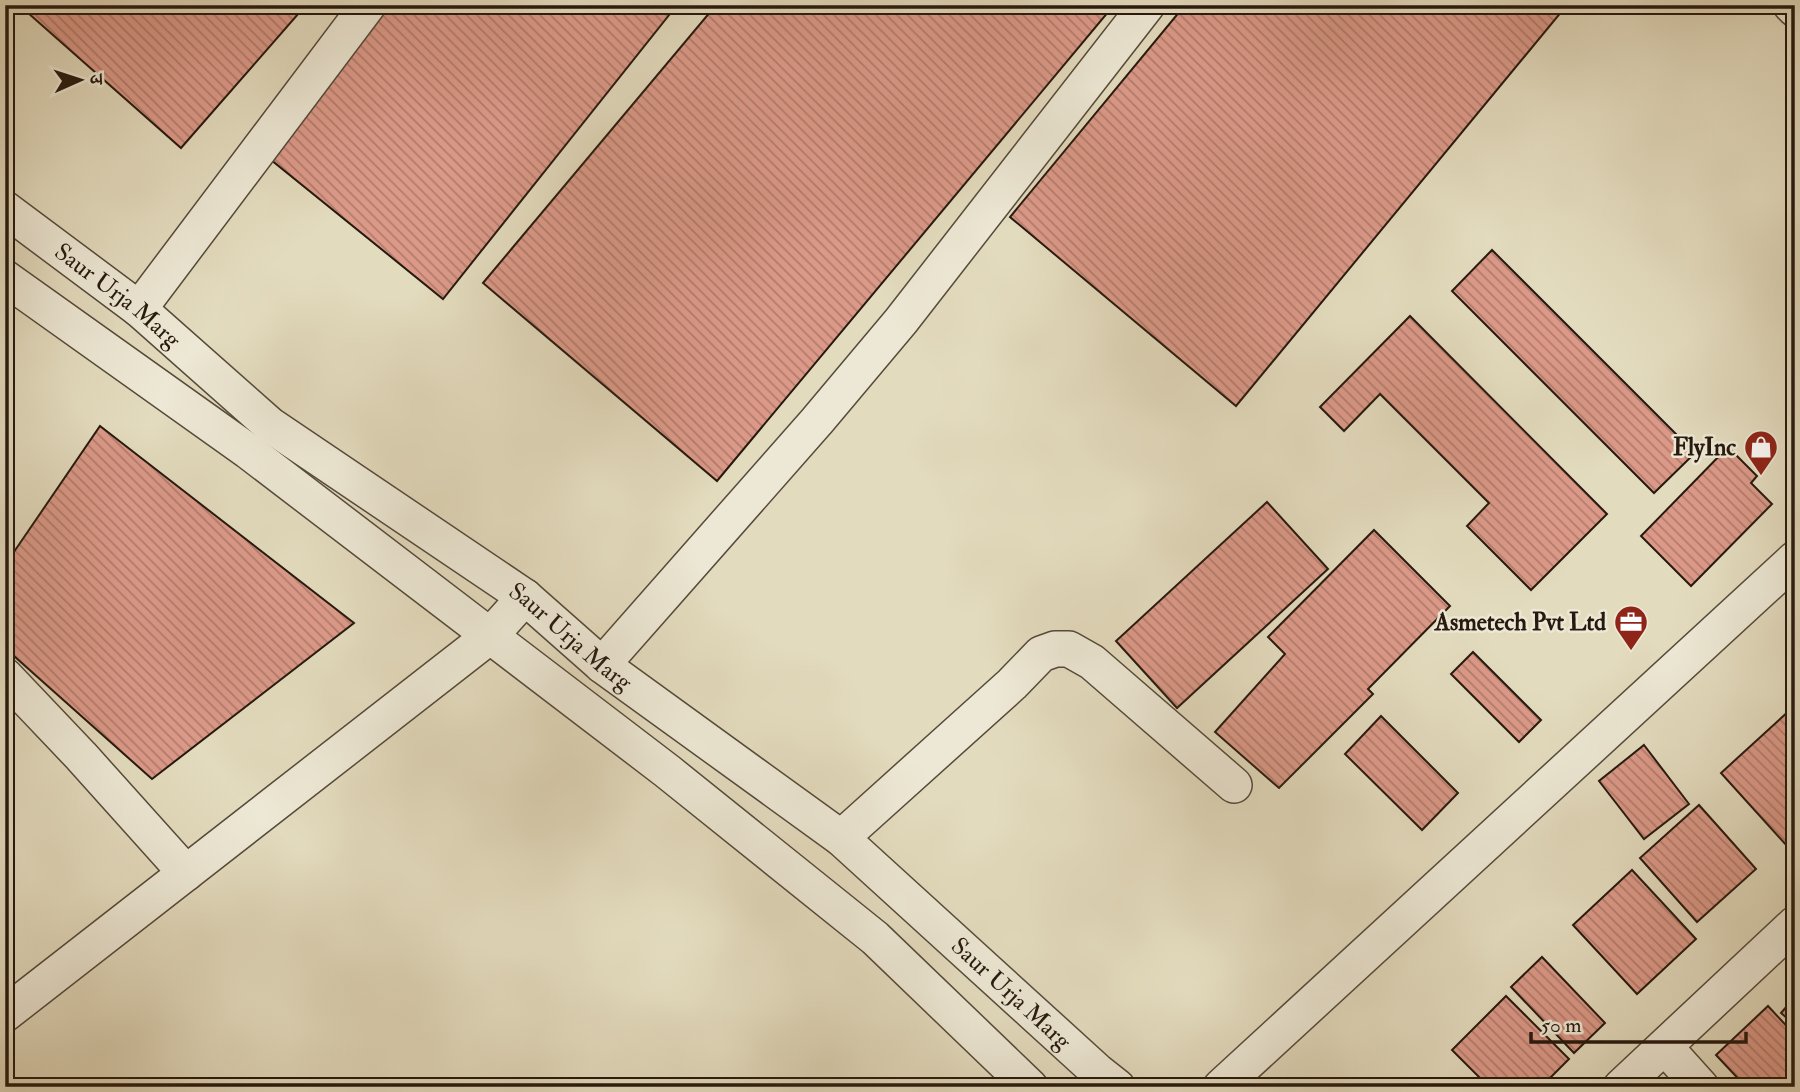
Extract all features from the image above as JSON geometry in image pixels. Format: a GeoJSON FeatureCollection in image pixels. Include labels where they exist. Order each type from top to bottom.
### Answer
{"type":"FeatureCollection","features":[{"type":"Feature","properties":{"kind":"street"},"geometry":{"type":"LineString","coordinates":[[139,309],[368,5]]}},
{"type":"Feature","properties":{"kind":"street"},"geometry":{"type":"LineString","coordinates":[[602,666],[901,321],[1147,5]]}},
{"type":"Feature","properties":{"kind":"street"},"geometry":{"type":"LineString","coordinates":[[1791,5],[1795,9]]}},
{"type":"Feature","properties":{"kind":"street","name":"Saur Urja Marg"},"geometry":{"type":"LineString","coordinates":[[5,209],[139,309],[270,425],[525,597],[602,666],[841,838],[1116,1087]]}},
{"type":"Feature","properties":{"kind":"street","name":"Saur Urja Marg"},"geometry":{"type":"LineString","coordinates":[[5,278],[248,452],[667,771],[875,939],[1030,1087]]}},
{"type":"Feature","properties":{"kind":"street"},"geometry":{"type":"LineString","coordinates":[[1221,1087],[1795,559]]}},
{"type":"Feature","properties":{"kind":"street"},"geometry":{"type":"LineString","coordinates":[[5,1014],[490,636],[525,597]]}},
{"type":"Feature","properties":{"kind":"street"},"geometry":{"type":"LineString","coordinates":[[841,838],[1012,684],[1041,654],[1055,649],[1069,649],[1092,662],[1234,785]]}},
{"type":"Feature","properties":{"kind":"street"},"geometry":{"type":"LineString","coordinates":[[5,676],[186,873]]}},
{"type":"Feature","properties":{"kind":"street"},"geometry":{"type":"LineString","coordinates":[[1621,1087],[1795,924]]}},
{"type":"Feature","properties":{"kind":"street"},"geometry":{"type":"LineString","coordinates":[[1665,1047],[1701,1087]]}},
{"type":"Feature","properties":{"kind":"building"},"geometry":{"type":"Polygon","coordinates":[[[19,5],[306,5],[181,148],[19,5]]]}},
{"type":"Feature","properties":{"kind":"building"},"geometry":{"type":"Polygon","coordinates":[[[384,5],[677,5],[443,299],[265,155],[384,5]]]}},
{"type":"Feature","properties":{"kind":"building"},"geometry":{"type":"Polygon","coordinates":[[[716,5],[1114,5],[717,481],[483,283],[716,5]]]}},
{"type":"Feature","properties":{"kind":"building"},"geometry":{"type":"Polygon","coordinates":[[[1185,5],[1567,5],[1236,406],[1010,217],[1185,5]]]}},
{"type":"Feature","properties":{"kind":"building"},"geometry":{"type":"Polygon","coordinates":[[[1492,250],[1695,453],[1654,493],[1452,291],[1492,250]]]}},
{"type":"Feature","properties":{"kind":"building"},"geometry":{"type":"Polygon","coordinates":[[[1410,316],[1607,514],[1531,590],[1467,526],[1489,503],[1380,394],[1344,431],[1320,407],[1410,316]]]}},
{"type":"Feature","properties":{"kind":"building"},"geometry":{"type":"Polygon","coordinates":[[[100,426],[354,623],[152,779],[5,648],[5,565],[100,426]]]}},
{"type":"Feature","properties":{"kind":"building"},"geometry":{"type":"Polygon","coordinates":[[[1728,447],[1757,476],[1751,483],[1772,504],[1691,586],[1641,536],[1728,447]]]}},
{"type":"Feature","properties":{"kind":"building"},"geometry":{"type":"Polygon","coordinates":[[[1267,502],[1328,569],[1177,708],[1116,641],[1267,502]]]}},
{"type":"Feature","properties":{"kind":"building"},"geometry":{"type":"Polygon","coordinates":[[[1374,530],[1450,606],[1368,689],[1373,694],[1279,788],[1215,732],[1285,654],[1268,637],[1374,530]]]}},
{"type":"Feature","properties":{"kind":"building"},"geometry":{"type":"Polygon","coordinates":[[[1473,652],[1541,720],[1519,742],[1451,674],[1473,652]]]}},
{"type":"Feature","properties":{"kind":"building"},"geometry":{"type":"Polygon","coordinates":[[[1790,710],[1795,715],[1795,840],[1787,846],[1721,773],[1790,710]]]}},
{"type":"Feature","properties":{"kind":"building"},"geometry":{"type":"Polygon","coordinates":[[[1381,716],[1458,793],[1422,830],[1345,754],[1381,716]]]}},
{"type":"Feature","properties":{"kind":"building"},"geometry":{"type":"Polygon","coordinates":[[[1644,745],[1689,804],[1644,839],[1599,781],[1644,745]]]}},
{"type":"Feature","properties":{"kind":"building"},"geometry":{"type":"Polygon","coordinates":[[[1699,805],[1756,869],[1697,922],[1640,858],[1699,805]]]}},
{"type":"Feature","properties":{"kind":"building"},"geometry":{"type":"Polygon","coordinates":[[[1632,870],[1696,939],[1637,994],[1573,925],[1632,870]]]}},
{"type":"Feature","properties":{"kind":"building"},"geometry":{"type":"Polygon","coordinates":[[[1542,957],[1605,1023],[1574,1053],[1511,987],[1542,957]]]}},
{"type":"Feature","properties":{"kind":"building"},"geometry":{"type":"Polygon","coordinates":[[[1506,996],[1569,1059],[1541,1087],[1489,1087],[1452,1050],[1506,996]]]}},
{"type":"Feature","properties":{"kind":"building"},"geometry":{"type":"Polygon","coordinates":[[[1795,997],[1795,1025],[1781,1013],[1795,997]]]}},
{"type":"Feature","properties":{"kind":"building"},"geometry":{"type":"Polygon","coordinates":[[[1768,1006],[1795,1035],[1795,1087],[1746,1087],[1716,1055],[1768,1006]]]}},
{"type":"Feature","properties":{"kind":"place","name":"FlyInc"},"geometry":{"type":"Point","coordinates":[1761,477]}},
{"type":"Feature","properties":{"kind":"place","name":"Asmetech Pvt Ltd"},"geometry":{"type":"Point","coordinates":[1631,652]}}]}
